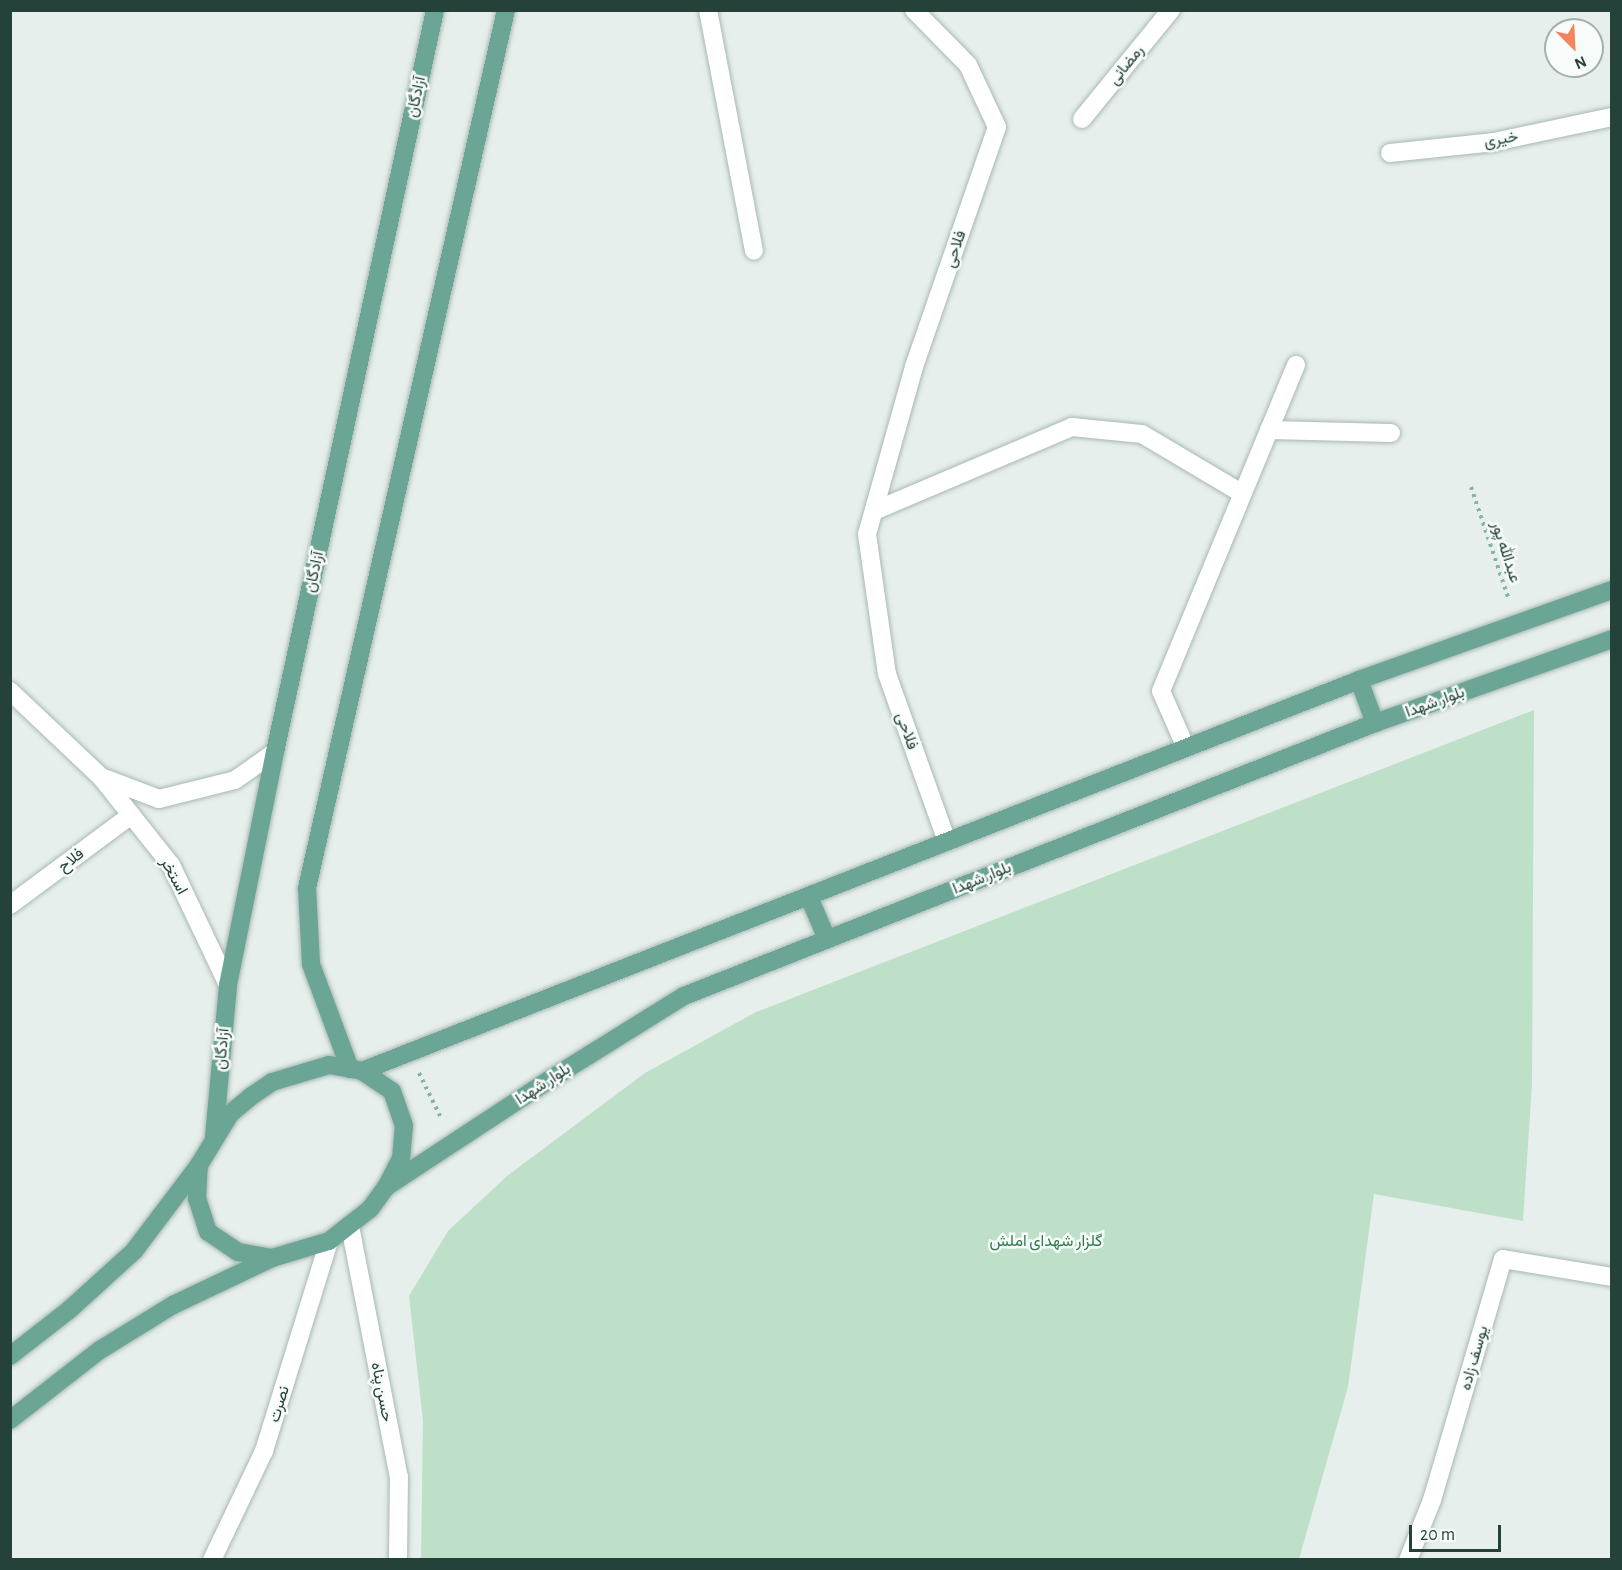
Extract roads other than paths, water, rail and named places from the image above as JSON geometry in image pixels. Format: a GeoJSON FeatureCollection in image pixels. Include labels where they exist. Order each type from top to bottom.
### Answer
{"type":"FeatureCollection","features":[{"type":"Feature","properties":{"kind":"main road","name":"آزادگان"},"geometry":{"type":"LineString","coordinates":[[214,1137],[228,985],[275,752],[435,10]]}},
{"type":"Feature","properties":{"kind":"main road"},"geometry":{"type":"LineString","coordinates":[[356,1070],[311,964],[307,888],[506,10]]}},
{"type":"Feature","properties":{"kind":"main road"},"geometry":{"type":"LineString","coordinates":[[356,1070],[410,1053],[1359,680],[1611,590]]}},
{"type":"Feature","properties":{"kind":"main road","name":"بلوار شهدا"},"geometry":{"type":"LineString","coordinates":[[386,1187],[684,996],[1375,723],[1611,639]]}},
{"type":"Feature","properties":{"kind":"main road"},"geometry":{"type":"LineString","coordinates":[[1359,680],[1375,723]]}},
{"type":"Feature","properties":{"kind":"main road"},"geometry":{"type":"LineString","coordinates":[[809,897],[827,939]]}},
{"type":"Feature","properties":{"kind":"main road"},"geometry":{"type":"LineString","coordinates":[[10,1356],[69,1310],[134,1251],[199,1165],[230,1114],[272,1082],[329,1065],[356,1070],[392,1091],[404,1125],[401,1158],[386,1187],[370,1209],[329,1241],[272,1258],[173,1305],[109,1344],[10,1420]]}},
{"type":"Feature","properties":{"kind":"main road"},"geometry":{"type":"LineString","coordinates":[[199,1165],[197,1199],[208,1232],[238,1252],[272,1258]]}},
{"type":"Feature","properties":{"kind":"street"},"geometry":{"type":"LineString","coordinates":[[708,10],[754,251]]}},
{"type":"Feature","properties":{"kind":"street","name":"فلاحی"},"geometry":{"type":"LineString","coordinates":[[914,10],[968,65],[998,127],[914,367],[867,534],[887,674],[947,842]]}},
{"type":"Feature","properties":{"kind":"street","name":"رمضانی"},"geometry":{"type":"LineString","coordinates":[[1082,119],[1171,10]]}},
{"type":"Feature","properties":{"kind":"street","name":"خیری"},"geometry":{"type":"LineString","coordinates":[[1390,153],[1494,142],[1611,117]]}},
{"type":"Feature","properties":{"kind":"street"},"geometry":{"type":"LineString","coordinates":[[1186,748],[1161,691],[1296,365]]}},
{"type":"Feature","properties":{"kind":"street"},"geometry":{"type":"LineString","coordinates":[[874,511],[1072,427],[1142,434],[1243,494]]}},
{"type":"Feature","properties":{"kind":"street"},"geometry":{"type":"LineString","coordinates":[[1269,430],[1390,433]]}},
{"type":"Feature","properties":{"kind":"street","name":"استخر"},"geometry":{"type":"LineString","coordinates":[[10,691],[101,777],[171,866],[228,985]]}},
{"type":"Feature","properties":{"kind":"street","name":"استخر"},"geometry":{"type":"LineString","coordinates":[[101,777],[159,799],[235,780],[275,752]]}},
{"type":"Feature","properties":{"kind":"street","name":"فلاح"},"geometry":{"type":"LineString","coordinates":[[10,905],[131,814]]}},
{"type":"Feature","properties":{"kind":"street","name":"حسن پناه"},"geometry":{"type":"LineString","coordinates":[[350,1226],[399,1477],[398,1560]]}},
{"type":"Feature","properties":{"kind":"street","name":"نصرت"},"geometry":{"type":"LineString","coordinates":[[212,1560],[264,1451],[329,1241]]}},
{"type":"Feature","properties":{"kind":"street","name":"یوسف زاده"},"geometry":{"type":"LineString","coordinates":[[1408,1560],[1432,1500],[1503,1259],[1611,1277]]}},
{"type":"Feature","properties":{"kind":"park label","name":"گلزار شهدای املش"},"geometry":{"type":"Point","coordinates":[1046,1241]}}]}
